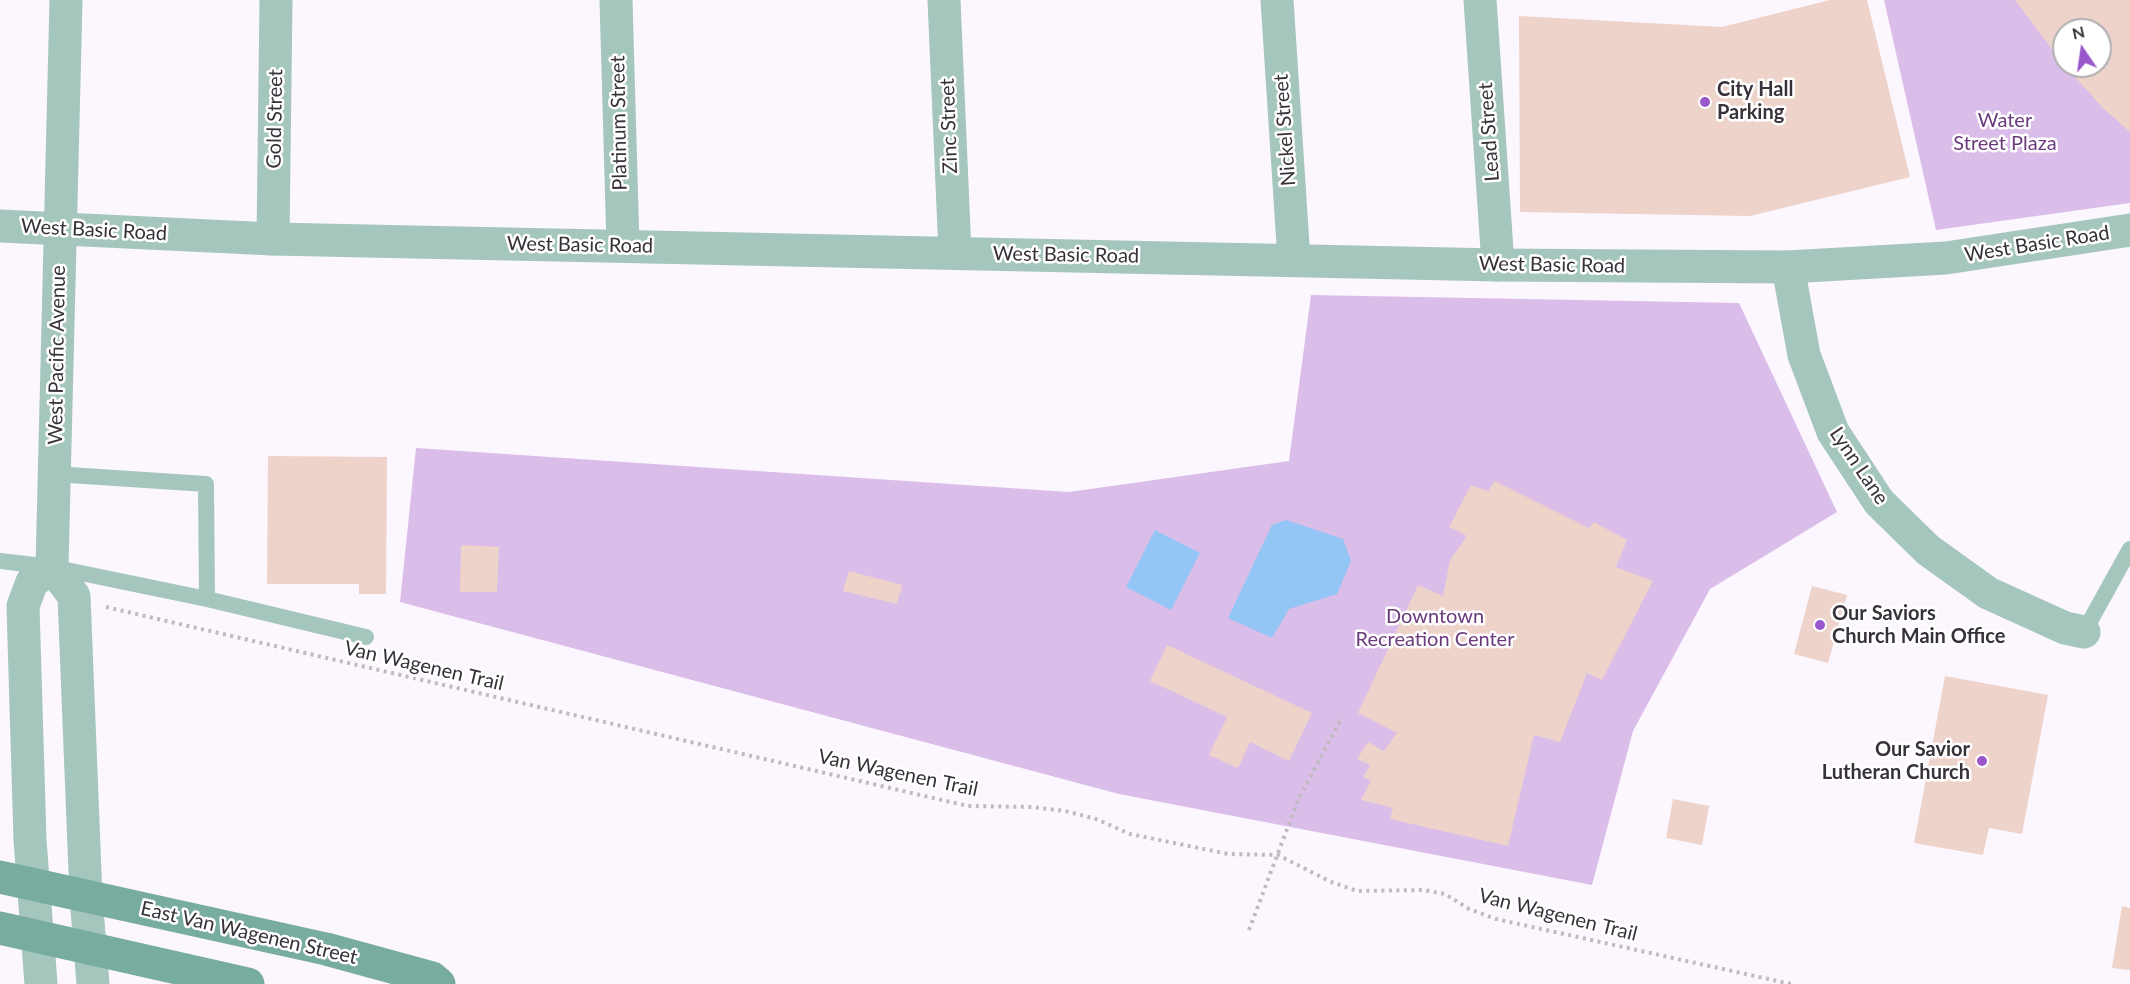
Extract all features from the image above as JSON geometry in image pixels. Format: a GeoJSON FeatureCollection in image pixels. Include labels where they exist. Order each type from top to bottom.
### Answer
{"type":"FeatureCollection","features":[{"type":"Feature","properties":{"kind":"main road","name":"East Van Wagenen Street"},"geometry":{"type":"LineString","coordinates":[[0,877],[340,952],[432,978],[439,984]]}},
{"type":"Feature","properties":{"kind":"main road"},"geometry":{"type":"LineString","coordinates":[[0,928],[248,984]]}},
{"type":"Feature","properties":{"kind":"street","name":"West Pacific Avenue"},"geometry":{"type":"LineString","coordinates":[[52,567],[66,0]]}},
{"type":"Feature","properties":{"kind":"street","name":"Gold Street"},"geometry":{"type":"LineString","coordinates":[[273,239],[276,0]]}},
{"type":"Feature","properties":{"kind":"street","name":"Platinum Street"},"geometry":{"type":"LineString","coordinates":[[616,0],[623,246]]}},
{"type":"Feature","properties":{"kind":"street","name":"Zinc Street"},"geometry":{"type":"LineString","coordinates":[[944,0],[955,253]]}},
{"type":"Feature","properties":{"kind":"street","name":"Nickel Street"},"geometry":{"type":"LineString","coordinates":[[1277,0],[1294,260]]}},
{"type":"Feature","properties":{"kind":"street","name":"Lead Street"},"geometry":{"type":"LineString","coordinates":[[1480,0],[1498,265]]}},
{"type":"Feature","properties":{"kind":"street","name":"West Basic Road"},"geometry":{"type":"LineString","coordinates":[[0,226],[273,239],[1498,265],[1788,267],[1946,258],[2130,230]]}},
{"type":"Feature","properties":{"kind":"street","name":"Lynn Lane"},"geometry":{"type":"LineString","coordinates":[[1788,267],[1804,356],[1833,432],[1879,502],[1928,550],[1989,593],[2065,628],[2084,632]]}},
{"type":"Feature","properties":{"kind":"street"},"geometry":{"type":"LineString","coordinates":[[41,984],[62,942],[58,890],[23,606],[32,582],[52,567],[74,596],[58,890],[62,942],[93,984]]}},
{"type":"Feature","properties":{"kind":"lane"},"geometry":{"type":"LineString","coordinates":[[54,474],[206,484],[207,599]]}},
{"type":"Feature","properties":{"kind":"lane"},"geometry":{"type":"LineString","coordinates":[[2084,632],[2130,549]]}},
{"type":"Feature","properties":{"kind":"lane"},"geometry":{"type":"LineString","coordinates":[[0,561],[52,567],[207,599],[366,637]]}},
{"type":"Feature","properties":{"kind":"path","name":"Van Wagenen Trail"},"geometry":{"type":"LineString","coordinates":[[96,605],[968,806],[1032,807],[1065,811],[1096,819],[1130,834],[1152,839],[1228,854],[1278,855],[1329,881],[1357,891],[1424,890],[1445,894],[1469,909],[1496,919],[1791,984]]}},
{"type":"Feature","properties":{"kind":"path"},"geometry":{"type":"LineString","coordinates":[[1250,930],[1298,800],[1342,717]]}},
{"type":"Feature","properties":{"kind":"green space","name":"Water Street Plaza"},"geometry":{"type":"Polygon","coordinates":[[[1884,0],[2130,0],[2130,203],[1936,230],[1884,0]]]}},
{"type":"Feature","properties":{"kind":"green space","name":"Downtown Recreation Center"},"geometry":{"type":"Polygon","coordinates":[[[1311,295],[1739,303],[1837,512],[1710,589],[1633,731],[1592,885],[1119,794],[400,602],[416,448],[1069,492],[1289,461],[1311,295]]]}},
{"type":"Feature","properties":{"kind":"water"},"geometry":{"type":"Polygon","coordinates":[[[1286,520],[1343,539],[1351,561],[1337,594],[1289,609],[1272,638],[1228,618],[1272,525],[1286,520]]]}},
{"type":"Feature","properties":{"kind":"water"},"geometry":{"type":"Polygon","coordinates":[[[1155,530],[1200,553],[1171,610],[1126,587],[1155,530]]]}},
{"type":"Feature","properties":{"kind":"building","name":"City Hall Parking"},"geometry":{"type":"Polygon","coordinates":[[[1830,0],[1867,0],[1910,177],[1750,216],[1520,212],[1519,16],[1722,27],[1830,0]]]}},
{"type":"Feature","properties":{"kind":"building"},"geometry":{"type":"Polygon","coordinates":[[[2015,0],[2130,0],[2130,132],[2103,108],[2076,78],[2112,78],[2112,18],[2052,18],[2052,49],[2015,0]]]}},
{"type":"Feature","properties":{"kind":"building"},"geometry":{"type":"Polygon","coordinates":[[[268,456],[387,457],[386,594],[359,594],[359,584],[267,584],[268,456]]]}},
{"type":"Feature","properties":{"kind":"building"},"geometry":{"type":"Polygon","coordinates":[[[1495,481],[1589,528],[1594,522],[1627,540],[1616,567],[1653,581],[1602,680],[1587,673],[1560,742],[1534,735],[1508,846],[1390,819],[1393,808],[1361,800],[1371,781],[1363,777],[1370,765],[1357,759],[1368,742],[1384,751],[1397,733],[1358,713],[1418,585],[1443,596],[1450,560],[1467,536],[1449,527],[1471,485],[1488,491],[1495,481]]]}},
{"type":"Feature","properties":{"kind":"building"},"geometry":{"type":"Polygon","coordinates":[[[461,545],[499,547],[497,592],[460,592],[461,545]]]}},
{"type":"Feature","properties":{"kind":"building"},"geometry":{"type":"Polygon","coordinates":[[[849,571],[902,585],[897,604],[843,591],[849,571]]]}},
{"type":"Feature","properties":{"kind":"building","name":"Our Saviors Church Main Office"},"geometry":{"type":"Polygon","coordinates":[[[1812,586],[1847,595],[1828,663],[1794,654],[1812,586]]]}},
{"type":"Feature","properties":{"kind":"building"},"geometry":{"type":"Polygon","coordinates":[[[1167,645],[1312,713],[1289,761],[1250,742],[1238,768],[1209,755],[1227,717],[1150,681],[1167,645]]]}},
{"type":"Feature","properties":{"kind":"building","name":"Our Savior Lutheran Church"},"geometry":{"type":"Polygon","coordinates":[[[1945,676],[2048,695],[2022,834],[1989,828],[1983,855],[1914,843],[1945,676]]]}},
{"type":"Feature","properties":{"kind":"building"},"geometry":{"type":"Polygon","coordinates":[[[1673,799],[1709,806],[1702,845],[1666,838],[1673,799]]]}},
{"type":"Feature","properties":{"kind":"building"},"geometry":{"type":"Polygon","coordinates":[[[2122,906],[2130,908],[2130,970],[2112,968],[2122,906]]]}},
{"type":"Feature","properties":{"kind":"place","name":"City Hall Parking"},"geometry":{"type":"Point","coordinates":[1705,102]}},
{"type":"Feature","properties":{"kind":"place","name":"Our Saviors Church Main Office"},"geometry":{"type":"Point","coordinates":[1820,625]}},
{"type":"Feature","properties":{"kind":"place","name":"Our Savior Lutheran Church"},"geometry":{"type":"Point","coordinates":[1982,761]}}]}
